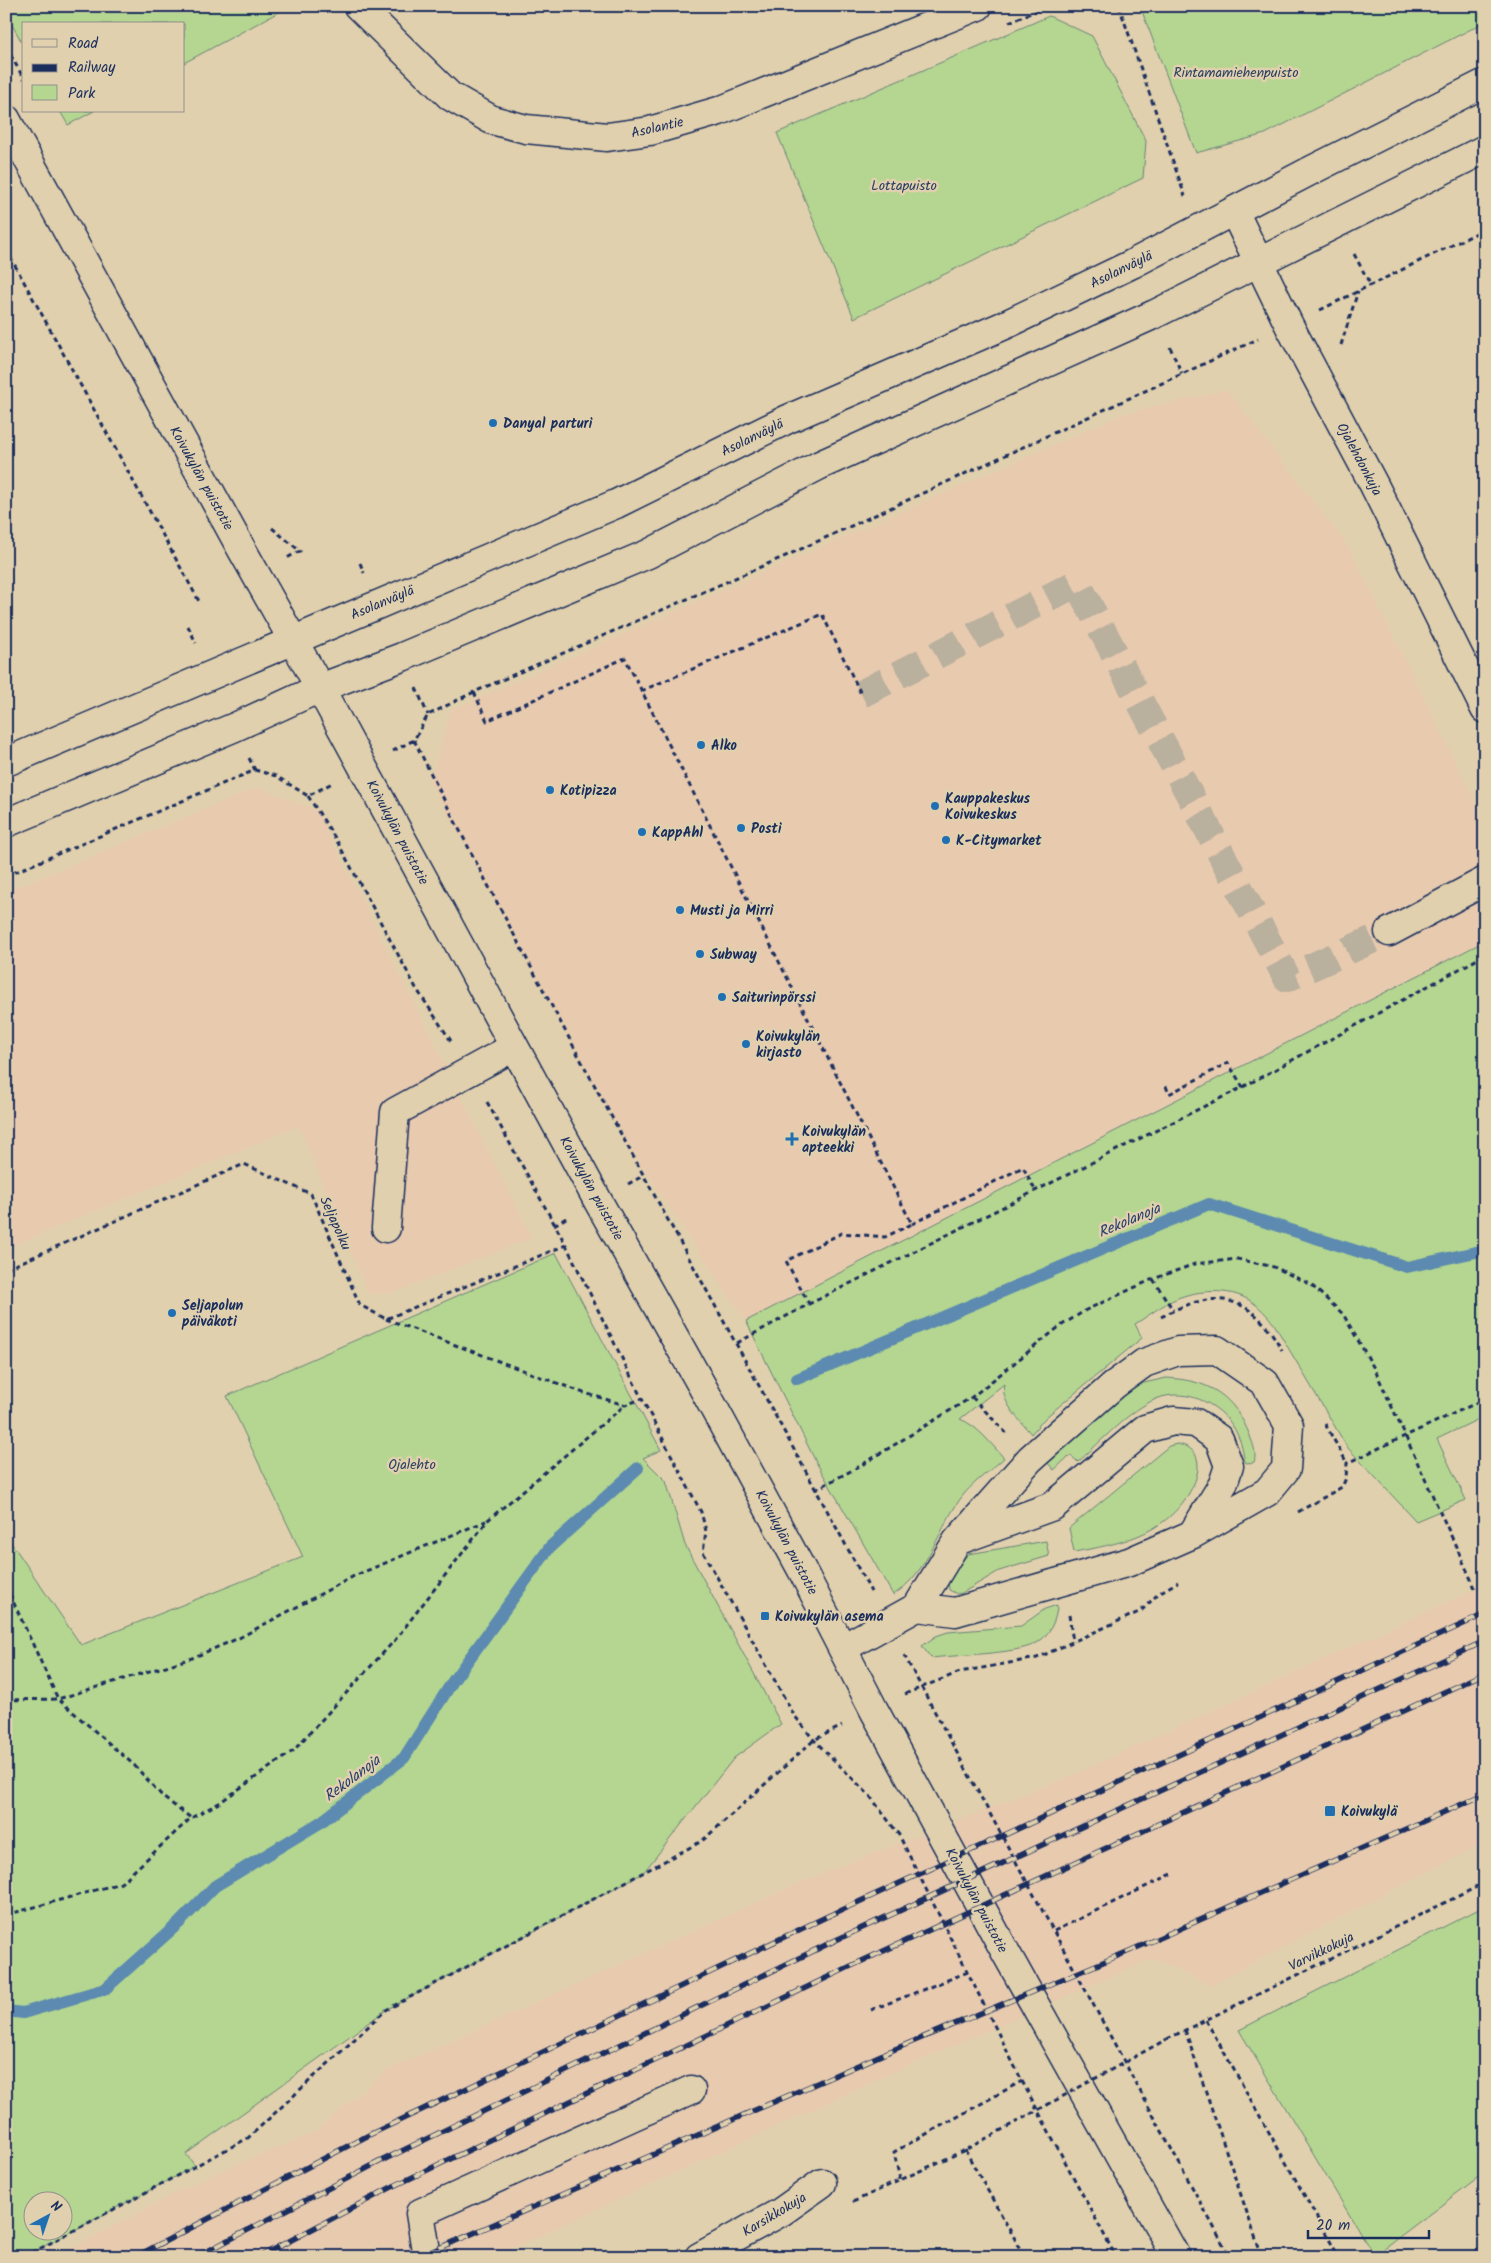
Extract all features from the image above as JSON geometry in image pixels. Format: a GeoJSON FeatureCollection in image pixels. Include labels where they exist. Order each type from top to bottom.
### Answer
{"type":"FeatureCollection","features":[{"type":"Feature","properties":{"kind":"street","name":"Asolantie"},"geometry":{"type":"LineString","coordinates":[[358,6],[450,96],[492,120],[526,129],[607,137],[650,130],[719,111],[978,6]]}},
{"type":"Feature","properties":{"kind":"street","name":"Asolanväylä"},"geometry":{"type":"LineString","coordinates":[[6,762],[616,504],[788,420],[1014,321],[1132,264],[1485,83]]}},
{"type":"Feature","properties":{"kind":"street","name":"Koivukylän puistotie"},"geometry":{"type":"LineString","coordinates":[[6,119],[320,688],[514,1047],[702,1386],[1006,1953],[1176,2257]]}},
{"type":"Feature","properties":{"kind":"street"},"geometry":{"type":"LineString","coordinates":[[6,823],[235,727],[320,688],[402,657],[648,554],[820,465],[1155,314],[1485,149]]}},
{"type":"Feature","properties":{"kind":"street","name":"Ojalehdonkuja"},"geometry":{"type":"LineString","coordinates":[[1234,211],[1258,264],[1374,485],[1485,709]]}},
{"type":"Feature","properties":{"kind":"street"},"geometry":{"type":"LineString","coordinates":[[1389,932],[1485,881]]}},
{"type":"Feature","properties":{"kind":"street"},"geometry":{"type":"LineString","coordinates":[[386,1228],[395,1112],[514,1047]]}},
{"type":"Feature","properties":{"kind":"street"},"geometry":{"type":"LineString","coordinates":[[843,1648],[917,1607],[957,1541],[1030,1458],[1114,1385],[1144,1363],[1178,1350],[1217,1350],[1264,1383],[1289,1425],[1286,1469],[1267,1492],[1193,1534],[1129,1562],[955,1612],[917,1607]]}},
{"type":"Feature","properties":{"kind":"street"},"geometry":{"type":"LineString","coordinates":[[957,1541],[1053,1506],[1145,1429],[1173,1420],[1196,1423],[1219,1439],[1229,1466],[1223,1484],[1193,1534]]}},
{"type":"Feature","properties":{"kind":"street"},"geometry":{"type":"LineString","coordinates":[[427,2257],[420,2213],[690,2090]]}},
{"type":"Feature","properties":{"kind":"street","name":"Karsikkokuja"},"geometry":{"type":"LineString","coordinates":[[699,2257],[781,2212],[822,2184]]}},
{"type":"Feature","properties":{"kind":"path"},"geometry":{"type":"LineString","coordinates":[[1119,6],[1185,196]]}},
{"type":"Feature","properties":{"kind":"path"},"geometry":{"type":"LineString","coordinates":[[6,47],[22,75]]}},
{"type":"Feature","properties":{"kind":"path"},"geometry":{"type":"LineString","coordinates":[[6,876],[255,770],[276,776],[308,796],[414,740],[428,715],[474,692],[788,556],[1289,325],[1485,229]]}},
{"type":"Feature","properties":{"kind":"path"},"geometry":{"type":"LineString","coordinates":[[6,249],[200,603]]}},
{"type":"Feature","properties":{"kind":"path"},"geometry":{"type":"LineString","coordinates":[[641,691],[822,614],[861,694]]}},
{"type":"Feature","properties":{"kind":"path"},"geometry":{"type":"LineString","coordinates":[[474,692],[487,721],[625,658],[912,1224]]}},
{"type":"Feature","properties":{"kind":"path"},"geometry":{"type":"LineString","coordinates":[[414,740],[642,1176],[737,1343],[851,1556]]}},
{"type":"Feature","properties":{"kind":"path"},"geometry":{"type":"LineString","coordinates":[[737,1343],[809,1304],[1242,1087],[1485,954]]}},
{"type":"Feature","properties":{"kind":"path"},"geometry":{"type":"LineString","coordinates":[[1166,1086],[1169,1094],[1228,1062],[1242,1087]]}},
{"type":"Feature","properties":{"kind":"path","name":"Seljapolku"},"geometry":{"type":"LineString","coordinates":[[6,1269],[244,1164],[311,1194],[360,1305],[386,1320],[582,1392],[625,1405]]}},
{"type":"Feature","properties":{"kind":"path"},"geometry":{"type":"LineString","coordinates":[[809,1304],[786,1261],[842,1233],[885,1237],[1023,1167],[1035,1190]]}},
{"type":"Feature","properties":{"kind":"path"},"geometry":{"type":"LineString","coordinates":[[386,1320],[566,1245]]}},
{"type":"Feature","properties":{"kind":"path"},"geometry":{"type":"LineString","coordinates":[[1153,1279],[1173,1310]]}},
{"type":"Feature","properties":{"kind":"path"},"geometry":{"type":"LineString","coordinates":[[972,1397],[1011,1439]]}},
{"type":"Feature","properties":{"kind":"path"},"geometry":{"type":"LineString","coordinates":[[6,1915],[121,1883],[191,1818],[219,1804],[293,1751],[395,1640],[488,1520],[625,1405],[642,1399],[701,1512],[706,1531],[703,1552],[794,1715],[814,1740],[870,1796],[899,1835],[1022,2081],[1116,2257]]}},
{"type":"Feature","properties":{"kind":"path"},"geometry":{"type":"LineString","coordinates":[[1404,1436],[1475,1588]]}},
{"type":"Feature","properties":{"kind":"path"},"geometry":{"type":"LineString","coordinates":[[6,1700],[58,1699],[192,1658],[239,1638],[354,1576],[488,1520]]}},
{"type":"Feature","properties":{"kind":"path"},"geometry":{"type":"LineString","coordinates":[[6,1586],[58,1699],[134,1765],[164,1798],[191,1818]]}},
{"type":"Feature","properties":{"kind":"path"},"geometry":{"type":"LineString","coordinates":[[941,1724],[1230,2257]]}},
{"type":"Feature","properties":{"kind":"path"},"geometry":{"type":"LineString","coordinates":[[24,2257],[248,2138],[386,2010],[702,1841],[814,1740],[844,1725]]}},
{"type":"Feature","properties":{"kind":"path"},"geometry":{"type":"LineString","coordinates":[[1054,1931],[1172,1874]]}},
{"type":"Feature","properties":{"kind":"path","name":"Varvikkokuja"},"geometry":{"type":"LineString","coordinates":[[847,2204],[965,2150],[1167,2039],[1485,1883]]}},
{"type":"Feature","properties":{"kind":"path"},"geometry":{"type":"LineString","coordinates":[[871,2010],[968,1972]]}},
{"type":"Feature","properties":{"kind":"path"},"geometry":{"type":"LineString","coordinates":[[1206,2020],[1339,2257]]}},
{"type":"Feature","properties":{"kind":"path"},"geometry":{"type":"LineString","coordinates":[[1185,2030],[1262,2257]]}},
{"type":"Feature","properties":{"kind":"path"},"geometry":{"type":"LineString","coordinates":[[900,2180],[894,2152],[1022,2081]]}},
{"type":"Feature","properties":{"kind":"path"},"geometry":{"type":"LineString","coordinates":[[965,2150],[1025,2257]]}},
{"type":"Feature","properties":{"kind":"path"},"geometry":{"type":"LineString","coordinates":[[1466,2257],[1485,2247]]}},
{"type":"Feature","properties":{"kind":"shaded area","name":"Kauppakeskus Koivukeskus"},"geometry":{"type":"Polygon","coordinates":[[[1227,390],[1350,549],[1485,822],[1485,941],[746,1321],[631,1150],[430,781],[451,710],[1124,414],[1227,390]]]}},
{"type":"Feature","properties":{"kind":"shaded area"},"geometry":{"type":"Polygon","coordinates":[[[258,787],[317,811],[532,1238],[392,1293],[368,1293],[299,1126],[6,1248],[6,892],[258,787]]]}},
{"type":"Feature","properties":{"kind":"shaded area"},"geometry":{"type":"Polygon","coordinates":[[[1485,1585],[1485,1842],[1210,1985],[1153,1958],[909,2065],[494,2257],[56,2257],[204,2178],[313,2133],[388,2070],[804,1881],[1071,1776],[1485,1585]]]}},
{"type":"Feature","properties":{"kind":"green space"},"geometry":{"type":"Polygon","coordinates":[[[6,6],[290,6],[185,62],[185,22],[22,22],[22,42],[6,14],[6,6]]]}},
{"type":"Feature","properties":{"kind":"green space","name":"Rintamamiehenpuisto"},"geometry":{"type":"Polygon","coordinates":[[[1140,6],[1485,6],[1485,22],[1265,134],[1196,153],[1140,6]]]}},
{"type":"Feature","properties":{"kind":"green space","name":"Lottapuisto"},"geometry":{"type":"Polygon","coordinates":[[[1049,16],[1092,36],[1146,141],[1143,178],[854,318],[777,133],[1049,16]]]}},
{"type":"Feature","properties":{"kind":"green space"},"geometry":{"type":"Polygon","coordinates":[[[61,112],[92,112],[68,125],[61,112]]]}},
{"type":"Feature","properties":{"kind":"green space"},"geometry":{"type":"Polygon","coordinates":[[[1485,941],[1485,1416],[1437,1439],[1466,1500],[1416,1521],[1347,1447],[1274,1324],[1263,1311],[1241,1296],[1223,1292],[1195,1293],[1172,1301],[1135,1324],[1142,1338],[1046,1417],[1031,1434],[1008,1404],[1005,1397],[1004,1384],[960,1419],[973,1426],[1004,1458],[964,1494],[925,1562],[906,1585],[893,1595],[816,1462],[746,1321],[1485,941]]]}},
{"type":"Feature","properties":{"kind":"green space","name":"Ojalehto"},"geometry":{"type":"Polygon","coordinates":[[[556,1253],[661,1450],[643,1458],[666,1481],[685,1545],[781,1724],[734,1758],[643,1873],[386,2010],[186,2154],[195,2166],[72,2231],[72,2190],[22,2190],[22,2240],[56,2240],[24,2257],[6,2257],[6,1535],[81,1645],[303,1557],[227,1396],[556,1253]]]}},
{"type":"Feature","properties":{"kind":"green space"},"geometry":{"type":"Polygon","coordinates":[[[1166,1378],[1181,1379],[1207,1386],[1228,1400],[1244,1422],[1250,1436],[1255,1452],[1254,1462],[1250,1464],[1245,1462],[1238,1436],[1224,1416],[1204,1401],[1180,1395],[1156,1399],[1135,1411],[1078,1462],[1070,1455],[1054,1470],[1046,1461],[1123,1394],[1144,1383],[1166,1378]]]}},
{"type":"Feature","properties":{"kind":"green space"},"geometry":{"type":"Polygon","coordinates":[[[1177,1444],[1186,1446],[1195,1453],[1198,1466],[1193,1485],[1177,1509],[1152,1529],[1138,1536],[1074,1552],[1069,1528],[1169,1446],[1177,1444]]]}},
{"type":"Feature","properties":{"kind":"green space"},"geometry":{"type":"Polygon","coordinates":[[[1046,1541],[1049,1556],[999,1571],[962,1593],[957,1594],[949,1590],[948,1580],[968,1554],[1046,1541]]]}},
{"type":"Feature","properties":{"kind":"green space"},"geometry":{"type":"Polygon","coordinates":[[[1057,1605],[1054,1622],[1048,1632],[1040,1641],[1026,1647],[1000,1652],[931,1658],[922,1646],[936,1636],[948,1632],[1021,1626],[1045,1609],[1057,1605]]]}},
{"type":"Feature","properties":{"kind":"green space"},"geometry":{"type":"Polygon","coordinates":[[[1485,1906],[1485,2172],[1374,2256],[1239,2030],[1485,1906]]]}},
{"type":"Feature","properties":{"kind":"waterway","name":"Rekolanoja"},"geometry":{"type":"LineString","coordinates":[[797,1379],[1209,1204],[1407,1267],[1485,1250]]}},
{"type":"Feature","properties":{"kind":"waterway","name":"Rekolanoja"},"geometry":{"type":"LineString","coordinates":[[6,2011],[23,2013],[105,1989],[179,1923],[215,1886],[321,1822],[404,1758],[453,1681],[550,1547],[638,1468]]}},
{"type":"Feature","properties":{"kind":"tunnel"},"geometry":{"type":"LineString","coordinates":[[861,694],[1077,583],[1287,978],[1389,932]]}},
{"type":"Feature","properties":{"kind":"railway"},"geometry":{"type":"LineString","coordinates":[[135,2257],[369,2135],[826,1917],[1485,1614]]}},
{"type":"Feature","properties":{"kind":"railway"},"geometry":{"type":"LineString","coordinates":[[196,2257],[379,2162],[836,1940],[1485,1641]]}},
{"type":"Feature","properties":{"kind":"railway"},"geometry":{"type":"LineString","coordinates":[[259,2257],[390,2188],[849,1967],[1485,1673]]}},
{"type":"Feature","properties":{"kind":"railway"},"geometry":{"type":"LineString","coordinates":[[419,2257],[888,2052],[1127,1952],[1485,1794]]}},
{"type":"Feature","properties":{"kind":"place","name":"Danyal parturi"},"geometry":{"type":"Point","coordinates":[493,423]}},
{"type":"Feature","properties":{"kind":"place","name":"Alko"},"geometry":{"type":"Point","coordinates":[701,745]}},
{"type":"Feature","properties":{"kind":"place","name":"Kotipizza"},"geometry":{"type":"Point","coordinates":[550,790]}},
{"type":"Feature","properties":{"kind":"place","name":"Kauppakeskus Koivukeskus"},"geometry":{"type":"Point","coordinates":[935,806]}},
{"type":"Feature","properties":{"kind":"place","name":"Posti"},"geometry":{"type":"Point","coordinates":[741,828]}},
{"type":"Feature","properties":{"kind":"place","name":"KappAhl"},"geometry":{"type":"Point","coordinates":[642,832]}},
{"type":"Feature","properties":{"kind":"place","name":"K-Citymarket"},"geometry":{"type":"Point","coordinates":[946,840]}},
{"type":"Feature","properties":{"kind":"place","name":"Musti ja Mirri"},"geometry":{"type":"Point","coordinates":[680,910]}},
{"type":"Feature","properties":{"kind":"place","name":"Subway"},"geometry":{"type":"Point","coordinates":[700,954]}},
{"type":"Feature","properties":{"kind":"place","name":"Saiturinpörssi"},"geometry":{"type":"Point","coordinates":[722,997]}},
{"type":"Feature","properties":{"kind":"place","name":"Koivukylän kirjasto"},"geometry":{"type":"Point","coordinates":[746,1044]}},
{"type":"Feature","properties":{"kind":"place","name":"Koivukylän apteekki"},"geometry":{"type":"Point","coordinates":[792,1139]}},
{"type":"Feature","properties":{"kind":"place","name":"Seljapolun päiväkoti"},"geometry":{"type":"Point","coordinates":[172,1313]}},
{"type":"Feature","properties":{"kind":"place","name":"Koivukylän asema"},"geometry":{"type":"Point","coordinates":[765,1616]}},
{"type":"Feature","properties":{"kind":"place","name":"Koivukylä"},"geometry":{"type":"Point","coordinates":[1330,1811]}}]}
